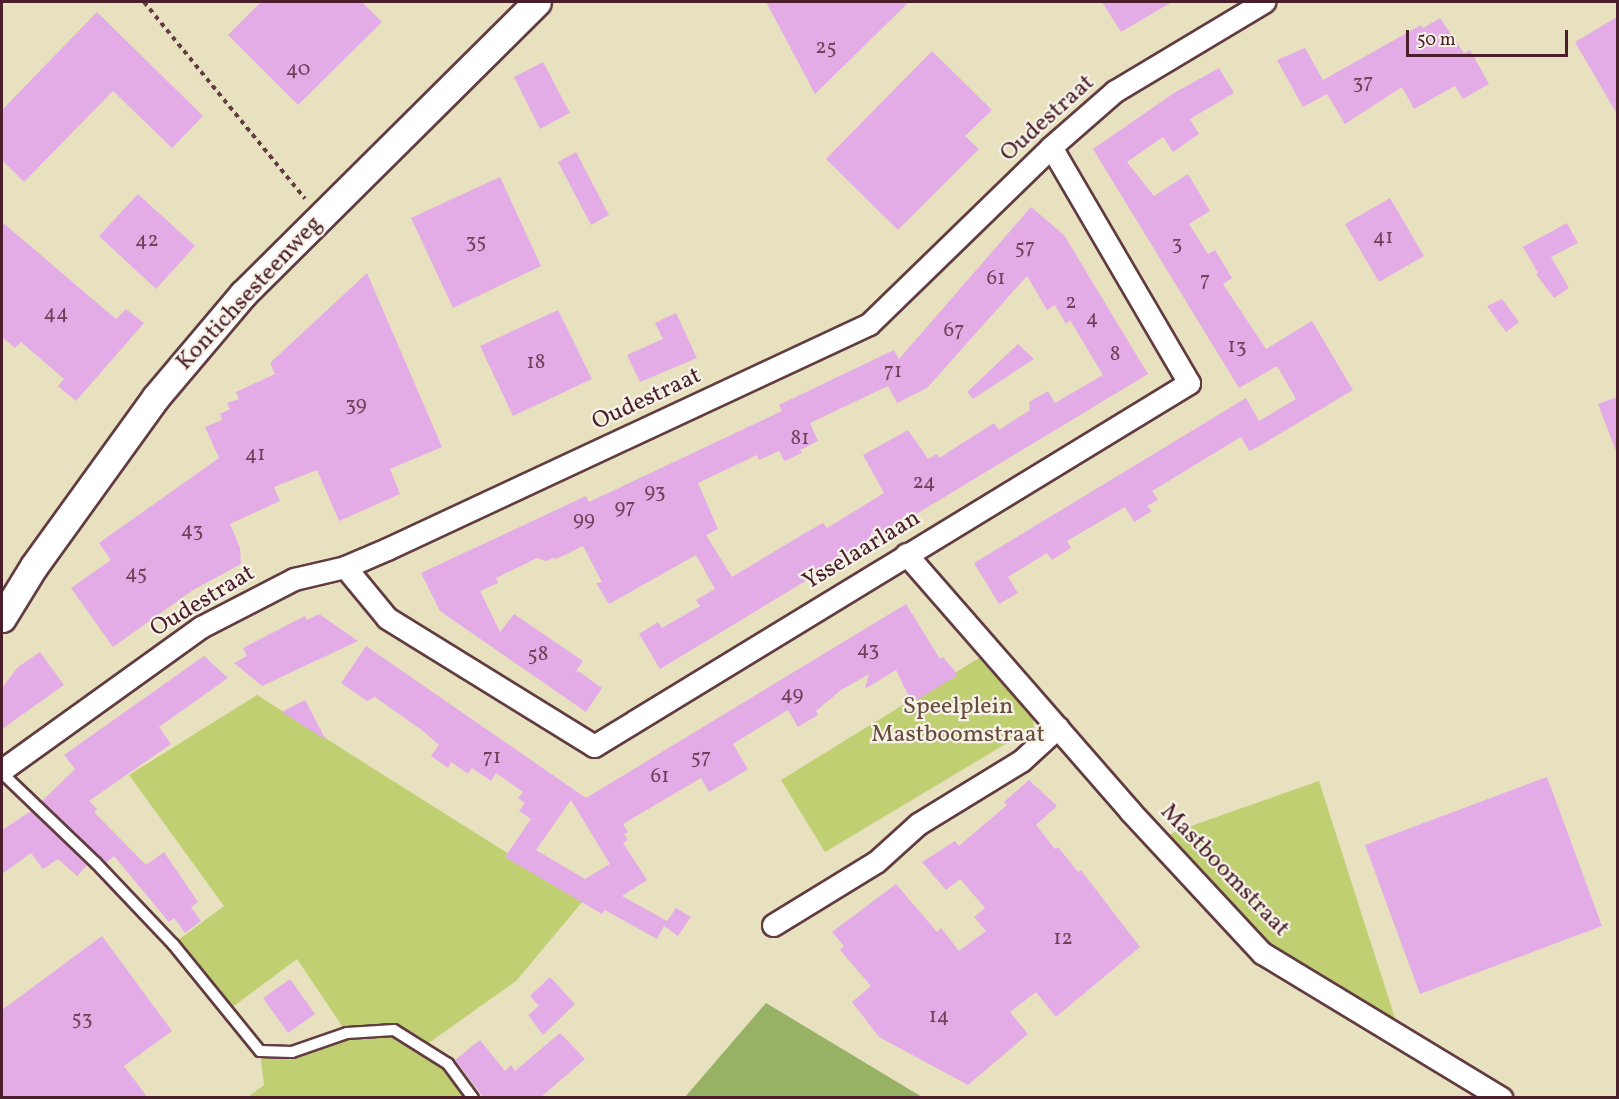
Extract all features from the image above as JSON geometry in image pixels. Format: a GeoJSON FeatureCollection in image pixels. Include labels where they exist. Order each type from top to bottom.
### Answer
{"type":"FeatureCollection","features":[{"type":"Feature","properties":{"kind":"street","name":"Kontichsesteenweg"},"geometry":{"type":"LineString","coordinates":[[2,618],[34,566],[156,397],[243,294],[537,2]]}},
{"type":"Feature","properties":{"kind":"street","name":"Oudestraat"},"geometry":{"type":"LineString","coordinates":[[2,771],[201,627],[294,579],[345,567],[869,324],[1051,147],[1115,91],[1264,2]]}},
{"type":"Feature","properties":{"kind":"street","name":"Ysselaarlaan"},"geometry":{"type":"LineString","coordinates":[[345,567],[387,618],[594,746],[1190,382],[1051,147]]}},
{"type":"Feature","properties":{"kind":"street","name":"Mastboomstraat"},"geometry":{"type":"LineString","coordinates":[[906,554],[1130,811],[1262,952],[1501,1098]]}},
{"type":"Feature","properties":{"kind":"street"},"geometry":{"type":"LineString","coordinates":[[773,924],[876,862],[918,824],[1021,761],[1058,727]]}},
{"type":"Feature","properties":{"kind":"lane","name":"Oudestraat"},"geometry":{"type":"LineString","coordinates":[[2,771],[158,929],[260,1051],[292,1052],[347,1033],[394,1030],[448,1064],[473,1098]]}},
{"type":"Feature","properties":{"kind":"path"},"geometry":{"type":"LineString","coordinates":[[144,2],[322,216]]}},
{"type":"Feature","properties":{"kind":"green space","name":"Speelplein Mastboomstraat"},"geometry":{"type":"Polygon","coordinates":[[[979,658],[1033,719],[1034,727],[825,852],[781,780],[979,658]]]}},
{"type":"Feature","properties":{"kind":"green space"},"geometry":{"type":"Polygon","coordinates":[[[257,695],[583,901],[516,981],[423,1047],[448,1064],[473,1097],[248,1097],[264,1085],[260,1051],[292,1052],[346,1032],[297,959],[227,1011],[173,944],[224,906],[129,775],[257,695]]]}},
{"type":"Feature","properties":{"kind":"green space"},"geometry":{"type":"Polygon","coordinates":[[[1319,781],[1402,1040],[1262,953],[1161,842],[1174,832],[1319,781]]]}},
{"type":"Feature","properties":{"kind":"green space"},"geometry":{"type":"Polygon","coordinates":[[[766,1003],[922,1097],[685,1097],[766,1003]]]}},
{"type":"Feature","properties":{"kind":"building"},"geometry":{"type":"Polygon","coordinates":[[[261,2],[362,2],[382,22],[298,105],[228,35],[261,2]]]}},
{"type":"Feature","properties":{"kind":"building"},"geometry":{"type":"Polygon","coordinates":[[[766,2],[909,2],[815,94],[766,2]]]}},
{"type":"Feature","properties":{"kind":"building"},"geometry":{"type":"Polygon","coordinates":[[[1102,2],[1172,2],[1121,32],[1102,2]]]}},
{"type":"Feature","properties":{"kind":"building"},"geometry":{"type":"Polygon","coordinates":[[[97,12],[203,116],[172,148],[113,91],[24,182],[2,160],[2,110],[97,12]]]}},
{"type":"Feature","properties":{"kind":"building"},"geometry":{"type":"Polygon","coordinates":[[[1617,17],[1617,114],[1575,42],[1617,17]]]}},
{"type":"Feature","properties":{"kind":"building"},"geometry":{"type":"Polygon","coordinates":[[[1440,18],[1464,53],[1470,50],[1489,84],[1463,99],[1455,86],[1414,109],[1402,87],[1345,124],[1327,94],[1303,107],[1277,60],[1305,48],[1323,80],[1421,25],[1423,28],[1440,18]]]}},
{"type":"Feature","properties":{"kind":"building"},"geometry":{"type":"Polygon","coordinates":[[[932,51],[992,110],[965,136],[979,149],[898,230],[826,159],[932,51]]]}},
{"type":"Feature","properties":{"kind":"building"},"geometry":{"type":"Polygon","coordinates":[[[543,62],[570,113],[540,129],[514,77],[543,62]]]}},
{"type":"Feature","properties":{"kind":"building"},"geometry":{"type":"Polygon","coordinates":[[[1219,68],[1234,93],[1190,119],[1199,134],[1173,152],[1163,137],[1127,162],[1154,196],[1188,174],[1210,211],[1189,224],[1208,254],[1215,250],[1232,278],[1223,284],[1266,349],[1312,321],[1353,390],[1249,451],[1241,437],[1152,491],[1158,500],[1147,506],[1152,511],[1134,522],[1125,507],[1067,541],[1071,548],[1052,560],[1047,553],[1008,577],[1018,593],[999,604],[974,563],[1246,398],[1259,421],[1296,399],[1277,366],[1239,388],[1093,149],[1174,93],[1219,68]]]}},
{"type":"Feature","properties":{"kind":"building"},"geometry":{"type":"Polygon","coordinates":[[[576,152],[609,215],[591,225],[558,162],[576,152]]]}},
{"type":"Feature","properties":{"kind":"building"},"geometry":{"type":"Polygon","coordinates":[[[500,177],[541,266],[453,308],[411,218],[500,177]]]}},
{"type":"Feature","properties":{"kind":"building"},"geometry":{"type":"Polygon","coordinates":[[[138,194],[195,246],[156,289],[99,236],[138,194]]]}},
{"type":"Feature","properties":{"kind":"building"},"geometry":{"type":"Polygon","coordinates":[[[1390,198],[1424,256],[1379,282],[1345,224],[1390,198]]]}},
{"type":"Feature","properties":{"kind":"building"},"geometry":{"type":"Polygon","coordinates":[[[1031,207],[1064,235],[1148,374],[660,669],[639,634],[658,622],[662,628],[700,606],[696,600],[715,589],[696,555],[609,604],[596,583],[602,582],[583,546],[554,560],[556,557],[546,561],[537,558],[496,578],[498,583],[480,591],[500,632],[514,614],[583,661],[575,673],[578,671],[602,688],[586,712],[440,611],[421,573],[586,496],[589,502],[782,411],[779,405],[894,350],[899,359],[1031,207]],[[1027,276],[927,388],[897,403],[888,386],[810,423],[818,441],[800,450],[802,453],[784,461],[779,451],[759,460],[757,455],[698,483],[718,529],[706,535],[732,577],[823,523],[827,528],[884,493],[863,455],[908,430],[928,459],[937,454],[939,458],[994,423],[999,430],[1030,410],[1029,402],[1048,391],[1055,403],[1103,375],[1070,320],[1066,324],[1055,305],[1047,310],[1027,276]]]}},
{"type":"Feature","properties":{"kind":"building"},"geometry":{"type":"Polygon","coordinates":[[[2,222],[116,319],[126,309],[144,323],[76,401],[58,386],[64,379],[21,342],[15,348],[2,337],[2,222]]]}},
{"type":"Feature","properties":{"kind":"building"},"geometry":{"type":"Polygon","coordinates":[[[1567,223],[1578,243],[1551,257],[1569,288],[1554,298],[1536,274],[1538,273],[1523,247],[1567,223]]]}},
{"type":"Feature","properties":{"kind":"building"},"geometry":{"type":"Polygon","coordinates":[[[367,273],[442,447],[390,469],[400,494],[339,521],[317,470],[274,487],[280,501],[230,524],[240,548],[241,564],[193,590],[113,647],[71,588],[111,560],[99,543],[219,458],[205,427],[222,420],[220,414],[230,409],[227,403],[239,399],[236,392],[275,374],[270,363],[367,273]]]}},
{"type":"Feature","properties":{"kind":"building"},"geometry":{"type":"Polygon","coordinates":[[[1502,299],[1519,322],[1506,332],[1487,306],[1502,299]]]}},
{"type":"Feature","properties":{"kind":"building"},"geometry":{"type":"Polygon","coordinates":[[[558,310],[592,379],[513,416],[480,346],[558,310]]]}},
{"type":"Feature","properties":{"kind":"building"},"geometry":{"type":"Polygon","coordinates":[[[676,313],[697,358],[640,382],[627,355],[663,339],[655,323],[676,313]]]}},
{"type":"Feature","properties":{"kind":"building"},"geometry":{"type":"Polygon","coordinates":[[[1018,344],[1034,359],[973,399],[967,392],[1018,344]]]}},
{"type":"Feature","properties":{"kind":"building"},"geometry":{"type":"Polygon","coordinates":[[[1617,397],[1617,451],[1616,451],[1598,404],[1617,397]]]}},
{"type":"Feature","properties":{"kind":"building"},"geometry":{"type":"Polygon","coordinates":[[[906,604],[940,659],[943,657],[958,675],[912,703],[896,670],[865,689],[869,674],[841,690],[816,711],[818,715],[798,727],[788,710],[733,744],[748,769],[709,792],[701,778],[623,824],[628,832],[624,834],[628,840],[623,843],[647,880],[622,896],[667,921],[676,908],[691,917],[678,936],[664,926],[657,939],[605,910],[602,914],[505,857],[531,819],[519,811],[525,803],[518,798],[523,792],[496,773],[491,781],[472,768],[468,774],[451,762],[448,768],[431,756],[439,745],[423,731],[375,697],[367,701],[341,683],[366,646],[586,798],[906,604]],[[571,800],[536,850],[585,879],[610,864],[571,800]]]}},
{"type":"Feature","properties":{"kind":"building"},"geometry":{"type":"Polygon","coordinates":[[[319,614],[358,641],[262,686],[234,663],[247,656],[243,648],[305,616],[307,620],[319,614]]]}},
{"type":"Feature","properties":{"kind":"building"},"geometry":{"type":"Polygon","coordinates":[[[40,652],[64,685],[2,729],[2,688],[18,667],[40,652]]]}},
{"type":"Feature","properties":{"kind":"building"},"geometry":{"type":"Polygon","coordinates":[[[204,656],[228,678],[159,727],[171,744],[89,801],[97,809],[94,812],[146,865],[164,852],[198,902],[191,907],[201,921],[185,933],[174,918],[169,922],[114,856],[106,863],[42,801],[75,769],[64,755],[204,656]]]}},
{"type":"Feature","properties":{"kind":"building"},"geometry":{"type":"Polygon","coordinates":[[[305,700],[326,740],[282,712],[305,700]]]}},
{"type":"Feature","properties":{"kind":"building"},"geometry":{"type":"Polygon","coordinates":[[[1547,777],[1602,926],[1420,994],[1365,845],[1547,777]]]}},
{"type":"Feature","properties":{"kind":"building"},"geometry":{"type":"Polygon","coordinates":[[[1029,780],[1057,806],[1036,825],[1055,849],[1058,847],[1078,872],[1081,870],[1140,947],[1056,1017],[1036,992],[1010,1012],[1028,1034],[968,1085],[879,1037],[852,1002],[871,986],[840,950],[844,946],[832,932],[896,884],[937,932],[941,928],[959,951],[986,931],[974,917],[985,908],[960,879],[946,890],[922,862],[955,841],[959,846],[1007,805],[1004,802],[1029,780]]]}},
{"type":"Feature","properties":{"kind":"building"},"geometry":{"type":"Polygon","coordinates":[[[31,811],[87,865],[77,876],[58,859],[43,869],[31,853],[2,874],[2,830],[31,811]]]}},
{"type":"Feature","properties":{"kind":"building"},"geometry":{"type":"Polygon","coordinates":[[[102,936],[172,1031],[124,1066],[148,1098],[2,1098],[2,1010],[102,936]]]}},
{"type":"Feature","properties":{"kind":"building"},"geometry":{"type":"Polygon","coordinates":[[[550,977],[575,1004],[543,1035],[528,1015],[539,1006],[530,996],[550,977]]]}},
{"type":"Feature","properties":{"kind":"building"},"geometry":{"type":"Polygon","coordinates":[[[290,979],[315,1014],[288,1033],[263,998],[290,979]]]}},
{"type":"Feature","properties":{"kind":"building"},"geometry":{"type":"Polygon","coordinates":[[[560,1033],[585,1059],[540,1098],[484,1098],[455,1060],[480,1040],[505,1071],[511,1065],[515,1071],[560,1033]]]}}]}
